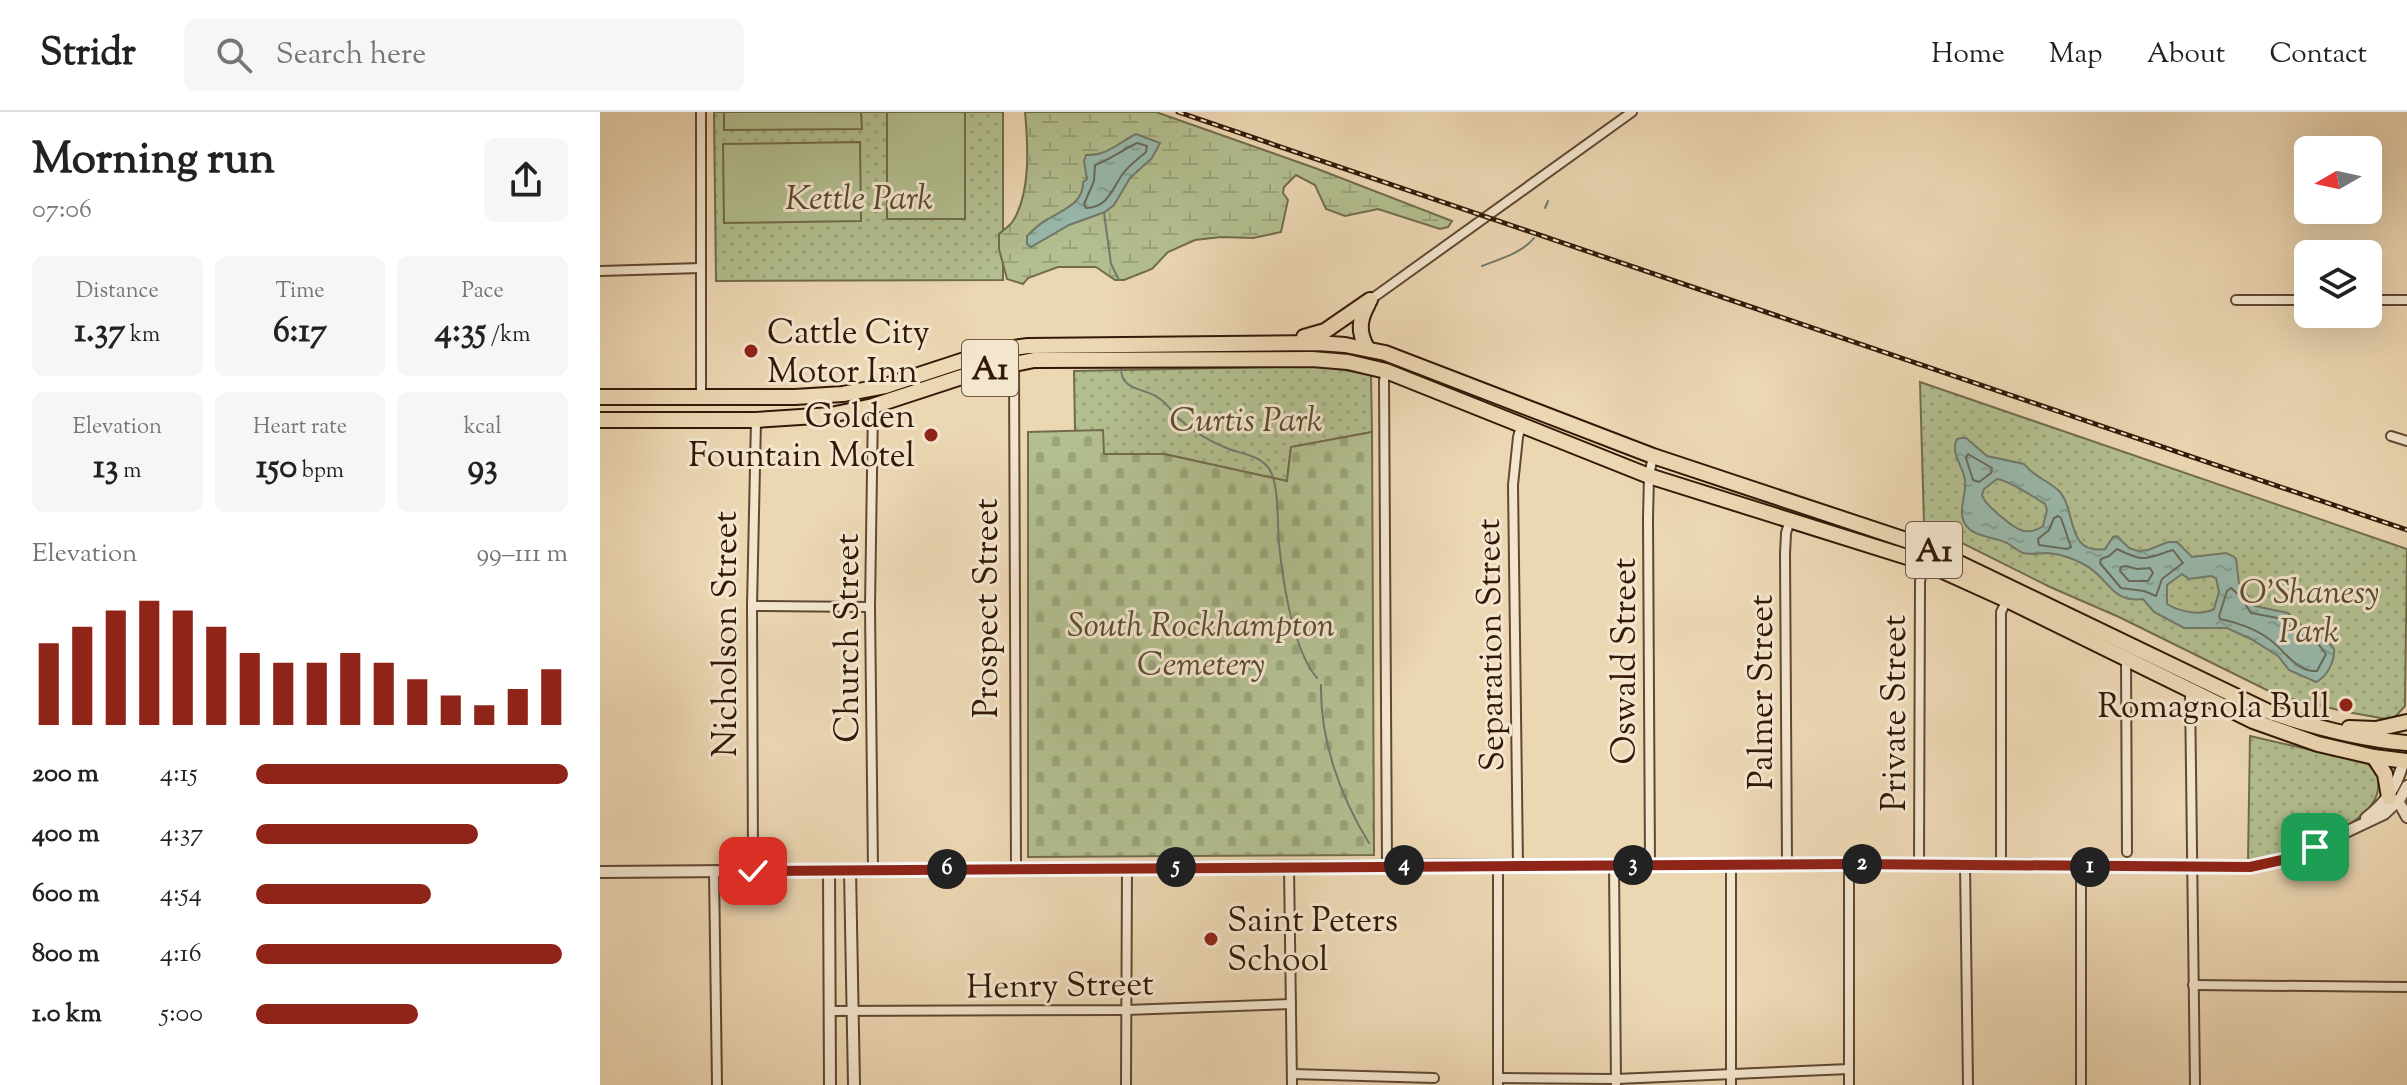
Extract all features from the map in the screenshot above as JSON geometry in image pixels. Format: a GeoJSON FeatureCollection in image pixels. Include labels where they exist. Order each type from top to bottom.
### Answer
{"type":"FeatureCollection","features":[{"type":"Feature","properties":{"kind":"highway"},"geometry":{"type":"LineString","coordinates":[[1276,342],[1325,331],[1370,300]]}},
{"type":"Feature","properties":{"kind":"highway"},"geometry":{"type":"LineString","coordinates":[[1367,348],[1361,337],[1360,323],[1370,300]]}},
{"type":"Feature","properties":{"kind":"highway","name":"A1"},"geometry":{"type":"LineString","coordinates":[[600,397],[795,397],[869,390],[974,356],[1013,348],[1276,342],[1367,348],[1492,392],[1653,456],[1924,546],[2243,701],[2313,727],[2373,740],[2406,753]]}},
{"type":"Feature","properties":{"kind":"highway","name":"Prospect Street"},"geometry":{"type":"LineString","coordinates":[[1013,348],[1014,363]]}},
{"type":"Feature","properties":{"kind":"highway","name":"A1"},"geometry":{"type":"LineString","coordinates":[[600,420],[756,420],[831,415],[873,406],[960,376],[1014,363],[1056,359],[1312,359],[1348,362],[1386,371],[1649,476],[1923,562],[2253,721],[2288,734],[2374,757],[2406,753]]}},
{"type":"Feature","properties":{"kind":"highway","name":"Nicholson Street"},"geometry":{"type":"LineString","coordinates":[[756,397],[756,420]]}},
{"type":"Feature","properties":{"kind":"highway"},"geometry":{"type":"LineString","coordinates":[[2313,727],[2376,729],[2407,722]]}},
{"type":"Feature","properties":{"kind":"highway"},"geometry":{"type":"LineString","coordinates":[[2374,757],[2385,774],[2393,800]]}},
{"type":"Feature","properties":{"kind":"street"},"geometry":{"type":"LineString","coordinates":[[701,112],[701,397]]}},
{"type":"Feature","properties":{"kind":"street"},"geometry":{"type":"LineString","coordinates":[[1370,300],[1632,112]]}},
{"type":"Feature","properties":{"kind":"street"},"geometry":{"type":"LineString","coordinates":[[600,271],[701,268]]}},
{"type":"Feature","properties":{"kind":"street"},"geometry":{"type":"LineString","coordinates":[[2236,300],[2294,300]]}},
{"type":"Feature","properties":{"kind":"street"},"geometry":{"type":"LineString","coordinates":[[2382,300],[2407,300]]}},
{"type":"Feature","properties":{"kind":"street","name":"Prospect Street"},"geometry":{"type":"LineString","coordinates":[[1014,363],[1016,869]]}},
{"type":"Feature","properties":{"kind":"street"},"geometry":{"type":"LineString","coordinates":[[1386,371],[1387,866]]}},
{"type":"Feature","properties":{"kind":"street","name":"Church Street"},"geometry":{"type":"LineString","coordinates":[[873,406],[870,607],[873,870]]}},
{"type":"Feature","properties":{"kind":"street","name":"Nicholson Street"},"geometry":{"type":"LineString","coordinates":[[753,871],[752,606],[756,420]]}},
{"type":"Feature","properties":{"kind":"street","name":"Separation Street"},"geometry":{"type":"LineString","coordinates":[[1518,865],[1513,485],[1521,426]]}},
{"type":"Feature","properties":{"kind":"street"},"geometry":{"type":"LineString","coordinates":[[2391,436],[2407,441]]}},
{"type":"Feature","properties":{"kind":"street","name":"Oswald Street"},"geometry":{"type":"LineString","coordinates":[[1650,865],[1649,476],[1653,456]]}},
{"type":"Feature","properties":{"kind":"street","name":"Palmer Street"},"geometry":{"type":"LineString","coordinates":[[1787,864],[1785,554],[1790,520]]}},
{"type":"Feature","properties":{"kind":"street","name":"Private Street"},"geometry":{"type":"LineString","coordinates":[[1919,864],[1920,582],[1923,562]]}},
{"type":"Feature","properties":{"kind":"street"},"geometry":{"type":"LineString","coordinates":[[2001,864],[2001,612],[2007,600]]}},
{"type":"Feature","properties":{"kind":"street"},"geometry":{"type":"LineString","coordinates":[[752,606],[870,607]]}},
{"type":"Feature","properties":{"kind":"street"},"geometry":{"type":"LineString","coordinates":[[2126,658],[2127,852]]}},
{"type":"Feature","properties":{"kind":"street"},"geometry":{"type":"LineString","coordinates":[[2190,691],[2195,1085]]}},
{"type":"Feature","properties":{"kind":"street"},"geometry":{"type":"LineString","coordinates":[[2384,814],[2393,800],[2406,753]]}},
{"type":"Feature","properties":{"kind":"street"},"geometry":{"type":"LineString","coordinates":[[2356,827],[2407,786]]}},
{"type":"Feature","properties":{"kind":"street"},"geometry":{"type":"LineString","coordinates":[[2393,800],[2407,818]]}},
{"type":"Feature","properties":{"kind":"street"},"geometry":{"type":"LineString","coordinates":[[600,872],[1731,864],[2250,867],[2291,858],[2384,814],[2407,818]]}},
{"type":"Feature","properties":{"kind":"street"},"geometry":{"type":"LineString","coordinates":[[1731,864],[1731,1085]]}},
{"type":"Feature","properties":{"kind":"street"},"geometry":{"type":"LineString","coordinates":[[1849,864],[1849,1085]]}},
{"type":"Feature","properties":{"kind":"street"},"geometry":{"type":"LineString","coordinates":[[1965,864],[1968,1085]]}},
{"type":"Feature","properties":{"kind":"street"},"geometry":{"type":"LineString","coordinates":[[1498,865],[1498,1081],[1616,1082],[1849,1069]]}},
{"type":"Feature","properties":{"kind":"street"},"geometry":{"type":"LineString","coordinates":[[1614,865],[1616,1082]]}},
{"type":"Feature","properties":{"kind":"street"},"geometry":{"type":"LineString","coordinates":[[1289,866],[1292,1085]]}},
{"type":"Feature","properties":{"kind":"street"},"geometry":{"type":"LineString","coordinates":[[2081,867],[2081,1085]]}},
{"type":"Feature","properties":{"kind":"street"},"geometry":{"type":"LineString","coordinates":[[1126,1085],[1127,868]]}},
{"type":"Feature","properties":{"kind":"street"},"geometry":{"type":"LineString","coordinates":[[829,870],[830,1085]]}},
{"type":"Feature","properties":{"kind":"street"},"geometry":{"type":"LineString","coordinates":[[850,870],[854,1085]]}},
{"type":"Feature","properties":{"kind":"street"},"geometry":{"type":"LineString","coordinates":[[714,871],[717,1085]]}},
{"type":"Feature","properties":{"kind":"street"},"geometry":{"type":"LineString","coordinates":[[2193,985],[2407,987]]}},
{"type":"Feature","properties":{"kind":"street","name":"Henry Street"},"geometry":{"type":"LineString","coordinates":[[829,1011],[1126,1010],[1291,1004]]}},
{"type":"Feature","properties":{"kind":"street"},"geometry":{"type":"LineString","coordinates":[[1292,1074],[1434,1078]]}},
{"type":"Feature","properties":{"kind":"green space","name":"Kettle Park"},"geometry":{"type":"Polygon","coordinates":[[[714,112],[1003,112],[1003,280],[716,281],[714,112]]]}},
{"type":"Feature","properties":{"kind":"green space"},"geometry":{"type":"Polygon","coordinates":[[[724,112],[861,112],[862,129],[724,130],[724,112]]]}},
{"type":"Feature","properties":{"kind":"green space"},"geometry":{"type":"Polygon","coordinates":[[[887,112],[965,112],[965,219],[887,219],[887,112]]]}},
{"type":"Feature","properties":{"kind":"green space"},"geometry":{"type":"Polygon","coordinates":[[[1025,112],[1156,112],[1452,221],[1448,227],[1440,229],[1378,209],[1345,216],[1326,209],[1315,185],[1296,175],[1284,187],[1283,193],[1288,200],[1281,232],[1253,238],[1195,240],[1168,252],[1152,269],[1124,280],[1115,280],[1096,267],[1058,267],[1028,278],[1023,284],[1007,279],[999,249],[999,234],[1013,221],[1023,196],[1027,153],[1025,112]]]}},
{"type":"Feature","properties":{"kind":"green space"},"geometry":{"type":"Polygon","coordinates":[[[860,142],[861,221],[724,223],[723,144],[860,142]]]}},
{"type":"Feature","properties":{"kind":"green space","name":"Curtis Park"},"geometry":{"type":"Polygon","coordinates":[[[1323,366],[1371,375],[1372,432],[1291,447],[1287,481],[1164,454],[1103,454],[1103,431],[1075,431],[1074,371],[1323,366]]]}},
{"type":"Feature","properties":{"kind":"green space","name":"O'Shanesy Park"},"geometry":{"type":"Polygon","coordinates":[[[1920,382],[2407,549],[2405,706],[2395,717],[2386,719],[2279,696],[1924,524],[1920,382]]]}},
{"type":"Feature","properties":{"kind":"green space","name":"South Rockhampton Cemetery"},"geometry":{"type":"Polygon","coordinates":[[[1103,430],[1104,454],[1164,454],[1287,481],[1291,447],[1372,432],[1374,855],[1028,857],[1028,432],[1103,430]]]}},
{"type":"Feature","properties":{"kind":"green space"},"geometry":{"type":"Polygon","coordinates":[[[2250,736],[2367,763],[2378,774],[2375,799],[2358,818],[2318,841],[2280,856],[2248,861],[2250,736]]]}},
{"type":"Feature","properties":{"kind":"water"},"geometry":{"type":"Polygon","coordinates":[[[1136,134],[1160,143],[1152,158],[1130,178],[1114,205],[1105,212],[1069,225],[1031,247],[1027,244],[1027,236],[1034,229],[1072,205],[1080,195],[1083,182],[1087,179],[1086,155],[1106,151],[1136,134]]]}},
{"type":"Feature","properties":{"kind":"water"},"geometry":{"type":"Polygon","coordinates":[[[1966,438],[1987,456],[2024,464],[2055,487],[2065,499],[2078,538],[2083,545],[2092,549],[2105,549],[2117,536],[2129,548],[2138,551],[2177,542],[2192,557],[2226,553],[2233,556],[2239,583],[2255,606],[2288,613],[2334,649],[2327,673],[2316,682],[2289,670],[2278,656],[2227,628],[2184,628],[2154,612],[2143,599],[2116,593],[2092,569],[2075,560],[2061,555],[2023,553],[2007,543],[1972,531],[1962,517],[1965,480],[1956,455],[1957,439],[1966,438]],[[1997,479],[1984,489],[1982,495],[1988,505],[2019,529],[2030,531],[2043,526],[2047,510],[2045,504],[1997,479]],[[2182,574],[2167,585],[2167,604],[2190,612],[2214,609],[2219,592],[2216,578],[2189,579],[2182,574]]]}},
{"type":"Feature","properties":{"kind":"waterway"},"geometry":{"type":"LineString","coordinates":[[1545,208],[1548,201]]}},
{"type":"Feature","properties":{"kind":"waterway"},"geometry":{"type":"LineString","coordinates":[[1104,213],[1111,264],[1119,280]]}},
{"type":"Feature","properties":{"kind":"waterway"},"geometry":{"type":"LineString","coordinates":[[1482,266],[1517,252],[1534,238]]}},
{"type":"Feature","properties":{"kind":"waterway"},"geometry":{"type":"LineString","coordinates":[[1121,368],[1122,376],[1129,385],[1154,395],[1195,431],[1222,446],[1259,459],[1267,466],[1276,492],[1279,544],[1290,614],[1302,650],[1317,678]]}},
{"type":"Feature","properties":{"kind":"waterway"},"geometry":{"type":"LineString","coordinates":[[1321,685],[1324,726],[1334,767],[1349,806],[1369,843]]}},
{"type":"Feature","properties":{"kind":"railway"},"geometry":{"type":"LineString","coordinates":[[1178,112],[2407,530]]}},
{"type":"Feature","properties":{"kind":"place","name":"Cattle City Motor Inn"},"geometry":{"type":"Point","coordinates":[751,351]}},
{"type":"Feature","properties":{"kind":"place","name":"Golden Fountain Motel"},"geometry":{"type":"Point","coordinates":[931,435]}},
{"type":"Feature","properties":{"kind":"place","name":"Romagnola Bull"},"geometry":{"type":"Point","coordinates":[2346,705]}},
{"type":"Feature","properties":{"kind":"place","name":"Saint Peters School"},"geometry":{"type":"Point","coordinates":[1211,939]}},
{"type":"Feature","properties":{"kind":"route"},"geometry":{"type":"LineString","coordinates":[[753,871],[1849,864],[2250,867],[2275,863],[2315,847]]}}]}
